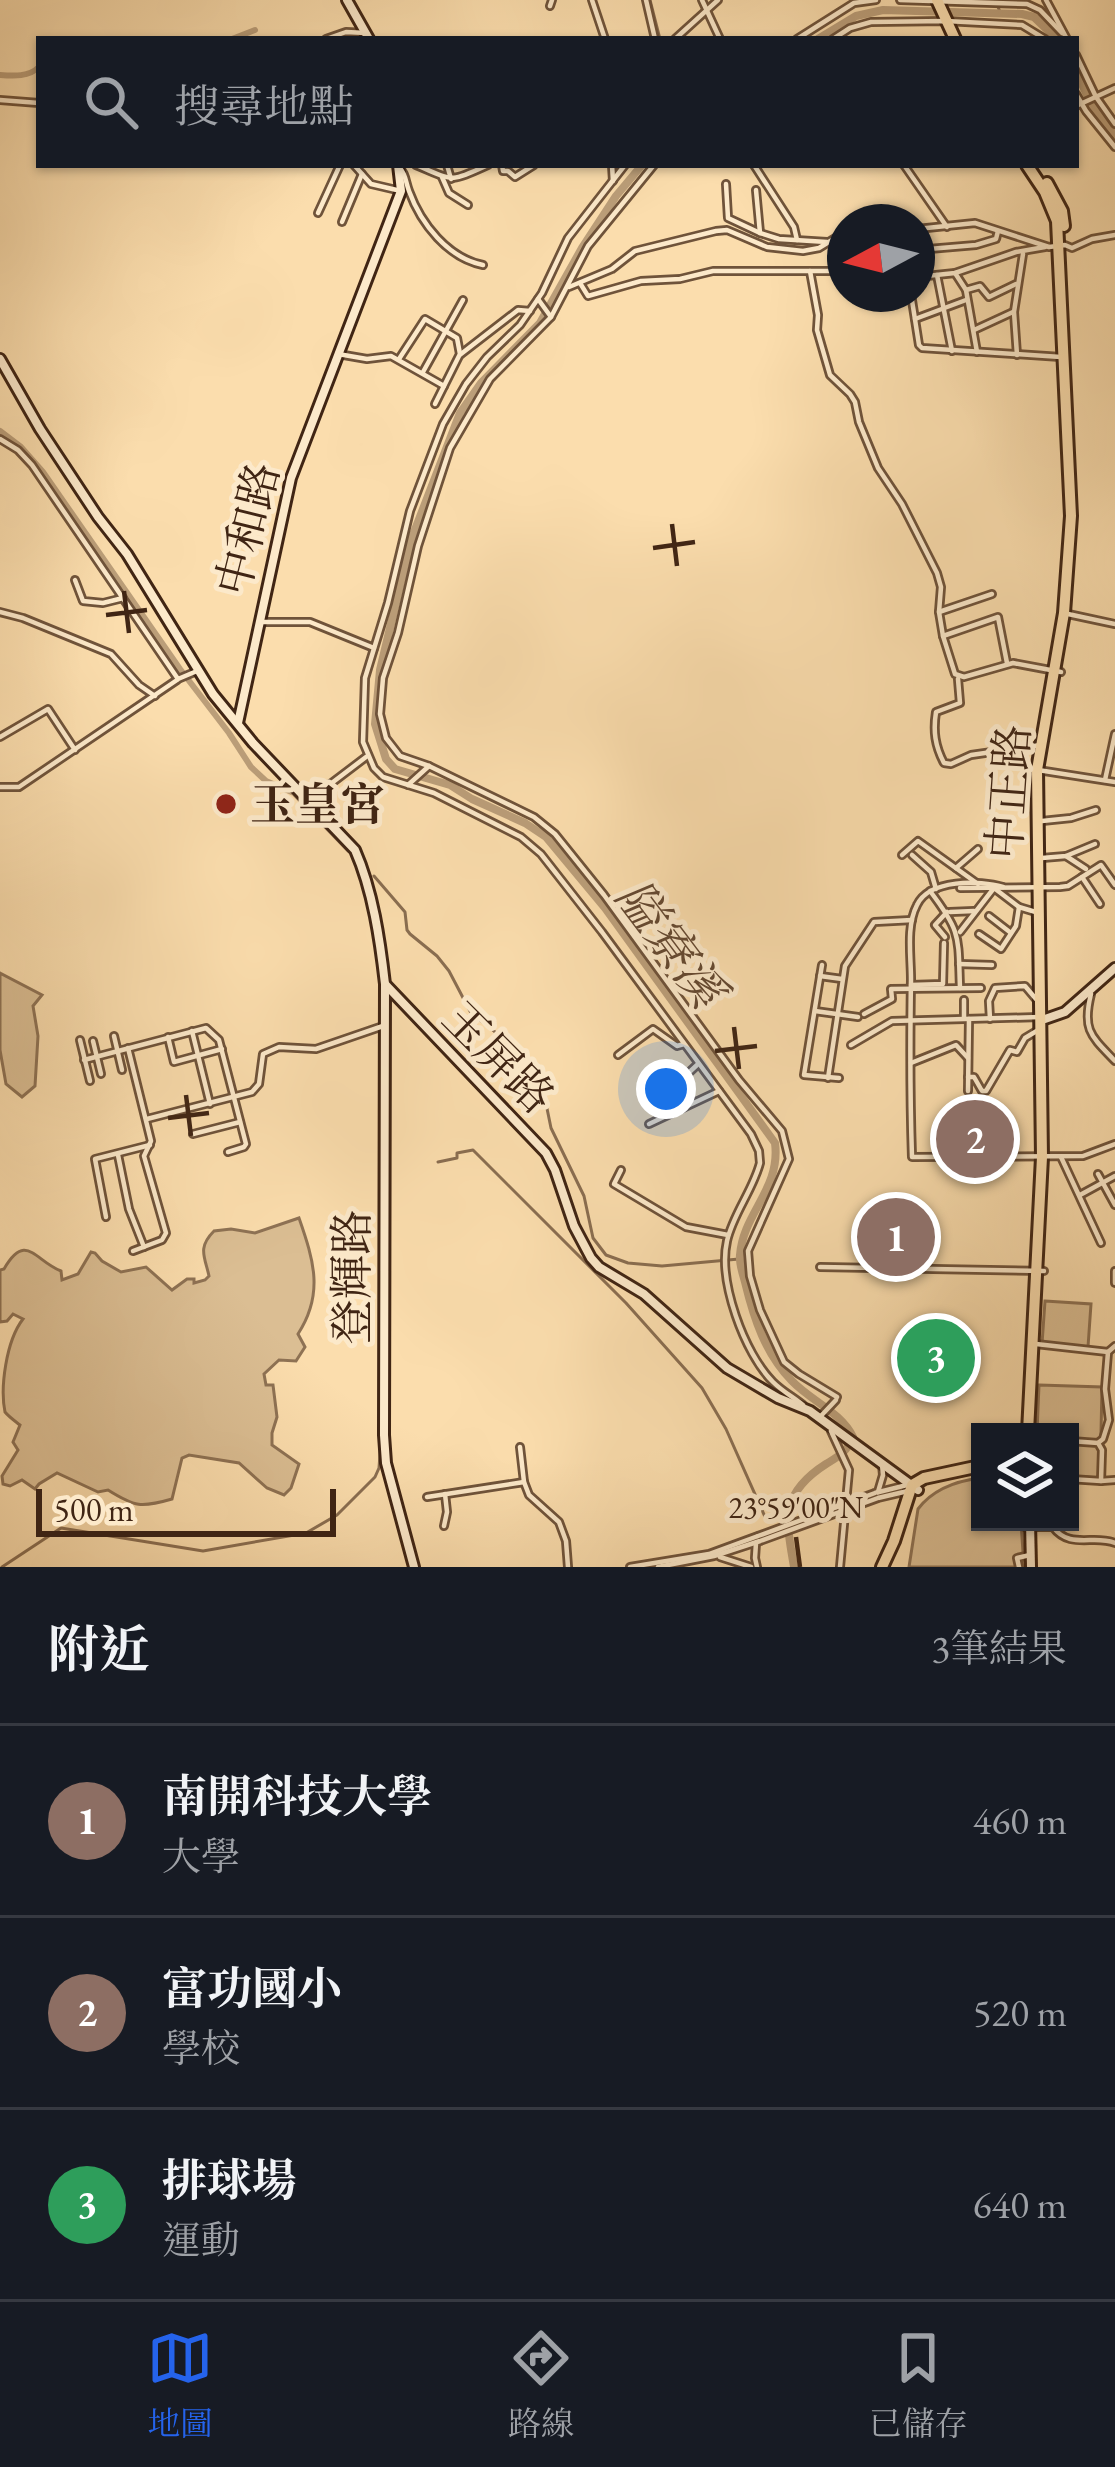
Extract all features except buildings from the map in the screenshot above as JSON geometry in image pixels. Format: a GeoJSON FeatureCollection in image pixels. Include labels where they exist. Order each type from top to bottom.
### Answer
{"type":"FeatureCollection","features":[{"type":"Feature","properties":{"kind":"main road"},"geometry":{"type":"LineString","coordinates":[[934,1],[950,36]]}},
{"type":"Feature","properties":{"kind":"main road","name":"中正路"},"geometry":{"type":"LineString","coordinates":[[1033,168],[1062,211],[1057,246],[1076,529],[1040,770],[1041,887]]}},
{"type":"Feature","properties":{"kind":"main road","name":"中正路"},"geometry":{"type":"LineString","coordinates":[[1032,1423],[1050,1157],[1041,1017],[1040,770],[1058,671]]}},
{"type":"Feature","properties":{"kind":"main road"},"geometry":{"type":"LineString","coordinates":[[885,1567],[918,1481],[971,1470]]}},
{"type":"Feature","properties":{"kind":"street"},"geometry":{"type":"LineString","coordinates":[[347,0],[367,36]]}},
{"type":"Feature","properties":{"kind":"street"},"geometry":{"type":"LineString","coordinates":[[592,0],[604,36]]}},
{"type":"Feature","properties":{"kind":"street"},"geometry":{"type":"LineString","coordinates":[[646,0],[654,36]]}},
{"type":"Feature","properties":{"kind":"street"},"geometry":{"type":"LineString","coordinates":[[702,0],[719,36]]}},
{"type":"Feature","properties":{"kind":"street"},"geometry":{"type":"LineString","coordinates":[[678,36],[718,0]]}},
{"type":"Feature","properties":{"kind":"street"},"geometry":{"type":"LineString","coordinates":[[802,36],[854,3],[876,0]]}},
{"type":"Feature","properties":{"kind":"street"},"geometry":{"type":"LineString","coordinates":[[899,0],[1034,6],[1065,36]]}},
{"type":"Feature","properties":{"kind":"street"},"geometry":{"type":"LineString","coordinates":[[1046,0],[1065,36]]}},
{"type":"Feature","properties":{"kind":"street"},"geometry":{"type":"LineString","coordinates":[[838,36],[860,24],[943,21],[1022,25],[1041,36]]}},
{"type":"Feature","properties":{"kind":"street"},"geometry":{"type":"LineString","coordinates":[[335,36],[346,32],[367,36]]}},
{"type":"Feature","properties":{"kind":"street"},"geometry":{"type":"LineString","coordinates":[[1079,62],[1095,97],[1115,124]]}},
{"type":"Feature","properties":{"kind":"street"},"geometry":{"type":"LineString","coordinates":[[1115,88],[1080,104],[1115,147]]}},
{"type":"Feature","properties":{"kind":"street"},"geometry":{"type":"LineString","coordinates":[[0,100],[36,103]]}},
{"type":"Feature","properties":{"kind":"street"},"geometry":{"type":"LineString","coordinates":[[318,213],[339,168]]}},
{"type":"Feature","properties":{"kind":"street"},"geometry":{"type":"LineString","coordinates":[[356,168],[371,184],[400,191]]}},
{"type":"Feature","properties":{"kind":"street","name":"中和路"},"geometry":{"type":"LineString","coordinates":[[238,724],[291,478],[400,191],[398,168]]}},
{"type":"Feature","properties":{"kind":"street"},"geometry":{"type":"LineString","coordinates":[[402,168],[428,228],[460,259],[483,265]]}},
{"type":"Feature","properties":{"kind":"street"},"geometry":{"type":"LineString","coordinates":[[422,168],[452,179],[475,168]]}},
{"type":"Feature","properties":{"kind":"street"},"geometry":{"type":"LineString","coordinates":[[448,168],[452,179]]}},
{"type":"Feature","properties":{"kind":"street"},"geometry":{"type":"LineString","coordinates":[[502,180],[503,168],[514,177],[529,168]]}},
{"type":"Feature","properties":{"kind":"street"},"geometry":{"type":"LineString","coordinates":[[612,168],[613,181]]}},
{"type":"Feature","properties":{"kind":"street"},"geometry":{"type":"LineString","coordinates":[[623,168],[568,238],[539,300],[474,374],[449,412],[410,511],[364,677],[363,742],[379,774],[434,793],[521,837],[541,854],[752,1134],[760,1158],[755,1180],[728,1235],[725,1256],[730,1292],[754,1357],[770,1380],[817,1414],[836,1398],[799,1375],[779,1355],[750,1276],[748,1251],[789,1159],[782,1131],[555,834],[534,817],[404,758],[386,738],[380,708],[383,678],[418,546],[450,448],[479,394],[551,317],[588,246],[652,168]]}},
{"type":"Feature","properties":{"kind":"street"},"geometry":{"type":"LineString","coordinates":[[756,168],[794,227],[797,240]]}},
{"type":"Feature","properties":{"kind":"street"},"geometry":{"type":"LineString","coordinates":[[906,168],[947,226]]}},
{"type":"Feature","properties":{"kind":"street"},"geometry":{"type":"LineString","coordinates":[[342,222],[362,175]]}},
{"type":"Feature","properties":{"kind":"street"},"geometry":{"type":"LineString","coordinates":[[442,177],[449,193],[468,205]]}},
{"type":"Feature","properties":{"kind":"street"},"geometry":{"type":"LineString","coordinates":[[726,184],[728,218],[760,233],[827,242]]}},
{"type":"Feature","properties":{"kind":"street"},"geometry":{"type":"LineString","coordinates":[[757,190],[760,233]]}},
{"type":"Feature","properties":{"kind":"street"},"geometry":{"type":"LineString","coordinates":[[935,227],[975,224],[1072,248],[1115,236]]}},
{"type":"Feature","properties":{"kind":"street"},"geometry":{"type":"LineString","coordinates":[[569,287],[612,269],[635,251],[716,231],[727,230],[767,247],[790,250],[813,250],[827,242]]}},
{"type":"Feature","properties":{"kind":"street"},"geometry":{"type":"LineString","coordinates":[[935,248],[976,245],[994,240],[998,231]]}},
{"type":"Feature","properties":{"kind":"street"},"geometry":{"type":"LineString","coordinates":[[935,275],[1057,246]]}},
{"type":"Feature","properties":{"kind":"street"},"geometry":{"type":"LineString","coordinates":[[1017,355],[1014,312],[1024,251]]}},
{"type":"Feature","properties":{"kind":"street"},"geometry":{"type":"LineString","coordinates":[[580,283],[588,296],[646,280],[680,279],[712,271],[827,271]]}},
{"type":"Feature","properties":{"kind":"street"},"geometry":{"type":"LineString","coordinates":[[810,271],[830,376],[855,402],[878,468],[931,557],[941,587],[939,612],[958,677],[960,704],[936,712],[934,718],[934,737],[944,763],[1041,745]]}},
{"type":"Feature","properties":{"kind":"street"},"geometry":{"type":"LineString","coordinates":[[955,272],[966,290],[977,352]]}},
{"type":"Feature","properties":{"kind":"street"},"geometry":{"type":"LineString","coordinates":[[938,275],[952,350]]}},
{"type":"Feature","properties":{"kind":"street"},"geometry":{"type":"LineString","coordinates":[[966,290],[980,286],[988,296],[1016,284]]}},
{"type":"Feature","properties":{"kind":"street"},"geometry":{"type":"LineString","coordinates":[[915,319],[968,299]]}},
{"type":"Feature","properties":{"kind":"street"},"geometry":{"type":"LineString","coordinates":[[423,372],[464,300]]}},
{"type":"Feature","properties":{"kind":"street"},"geometry":{"type":"LineString","coordinates":[[539,300],[551,317]]}},
{"type":"Feature","properties":{"kind":"street"},"geometry":{"type":"LineString","coordinates":[[435,404],[460,354],[518,310],[530,311]]}},
{"type":"Feature","properties":{"kind":"street"},"geometry":{"type":"LineString","coordinates":[[914,312],[919,345],[1064,357]]}},
{"type":"Feature","properties":{"kind":"street"},"geometry":{"type":"LineString","coordinates":[[974,330],[1014,312]]}},
{"type":"Feature","properties":{"kind":"street"},"geometry":{"type":"LineString","coordinates":[[400,359],[425,319],[457,338],[460,354]]}},
{"type":"Feature","properties":{"kind":"street"},"geometry":{"type":"LineString","coordinates":[[338,355],[392,356],[444,386]]}},
{"type":"Feature","properties":{"kind":"street","name":"玉屏路"},"geometry":{"type":"LineString","coordinates":[[0,359],[197,671],[238,724],[356,850],[385,984],[546,1153],[590,1258],[604,1275],[644,1294],[728,1368],[778,1398],[817,1414],[831,1427],[849,1470],[840,1567]]}},
{"type":"Feature","properties":{"kind":"street"},"geometry":{"type":"LineString","coordinates":[[0,439],[32,465],[178,679]]}},
{"type":"Feature","properties":{"kind":"street"},"geometry":{"type":"LineString","coordinates":[[75,580],[83,601],[123,598]]}},
{"type":"Feature","properties":{"kind":"street"},"geometry":{"type":"LineString","coordinates":[[939,612],[992,594]]}},
{"type":"Feature","properties":{"kind":"street"},"geometry":{"type":"LineString","coordinates":[[0,612],[109,653],[154,696]]}},
{"type":"Feature","properties":{"kind":"street"},"geometry":{"type":"LineString","coordinates":[[1066,613],[1115,624]]}},
{"type":"Feature","properties":{"kind":"street"},"geometry":{"type":"LineString","coordinates":[[943,636],[998,617],[1007,664]]}},
{"type":"Feature","properties":{"kind":"street"},"geometry":{"type":"LineString","coordinates":[[258,622],[310,622],[374,648]]}},
{"type":"Feature","properties":{"kind":"street"},"geometry":{"type":"LineString","coordinates":[[958,677],[1007,664],[1058,671]]}},
{"type":"Feature","properties":{"kind":"street"},"geometry":{"type":"LineString","coordinates":[[0,787],[20,787],[178,679],[197,671]]}},
{"type":"Feature","properties":{"kind":"street"},"geometry":{"type":"LineString","coordinates":[[0,737],[47,709],[75,750]]}},
{"type":"Feature","properties":{"kind":"street"},"geometry":{"type":"LineString","coordinates":[[1105,780],[1112,768],[1115,734]]}},
{"type":"Feature","properties":{"kind":"street"},"geometry":{"type":"LineString","coordinates":[[308,801],[368,757]]}},
{"type":"Feature","properties":{"kind":"street"},"geometry":{"type":"LineString","coordinates":[[408,784],[428,767]]}},
{"type":"Feature","properties":{"kind":"street"},"geometry":{"type":"LineString","coordinates":[[1040,770],[1115,782]]}},
{"type":"Feature","properties":{"kind":"street"},"geometry":{"type":"LineString","coordinates":[[1042,821],[1096,810]]}},
{"type":"Feature","properties":{"kind":"street"},"geometry":{"type":"LineString","coordinates":[[902,855],[917,841],[978,884]]}},
{"type":"Feature","properties":{"kind":"street"},"geometry":{"type":"LineString","coordinates":[[1042,858],[1066,856],[1095,844]]}},
{"type":"Feature","properties":{"kind":"street"},"geometry":{"type":"LineString","coordinates":[[956,868],[978,849]]}},
{"type":"Feature","properties":{"kind":"street"},"geometry":{"type":"LineString","coordinates":[[912,855],[931,872],[933,890],[958,934],[960,988]]}},
{"type":"Feature","properties":{"kind":"street"},"geometry":{"type":"LineString","coordinates":[[1066,856],[1084,873],[1100,904]]}},
{"type":"Feature","properties":{"kind":"street"},"geometry":{"type":"LineString","coordinates":[[933,890],[1068,886],[1101,865],[1115,885]]}},
{"type":"Feature","properties":{"kind":"street"},"geometry":{"type":"LineString","coordinates":[[1041,914],[1019,907],[998,888],[978,884],[933,890],[916,904],[910,987],[912,1156],[1083,1156],[1114,1147]]}},
{"type":"Feature","properties":{"kind":"street"},"geometry":{"type":"LineString","coordinates":[[960,932],[998,888]]}},
{"type":"Feature","properties":{"kind":"street"},"geometry":{"type":"LineString","coordinates":[[979,934],[1001,950],[1016,926],[1019,907]]}},
{"type":"Feature","properties":{"kind":"street"},"geometry":{"type":"LineString","coordinates":[[815,1011],[861,1015],[892,998],[891,989],[943,984],[945,940],[935,926],[949,912],[976,911]]}},
{"type":"Feature","properties":{"kind":"street"},"geometry":{"type":"LineString","coordinates":[[989,916],[1011,933]]}},
{"type":"Feature","properties":{"kind":"street"},"geometry":{"type":"LineString","coordinates":[[828,1078],[845,966],[874,922],[913,920]]}},
{"type":"Feature","properties":{"kind":"street"},"geometry":{"type":"LineString","coordinates":[[959,964],[992,964]]}},
{"type":"Feature","properties":{"kind":"street"},"geometry":{"type":"LineString","coordinates":[[822,965],[804,1076],[839,1078]]}},
{"type":"Feature","properties":{"kind":"street"},"geometry":{"type":"LineString","coordinates":[[850,1045],[892,1021],[1057,1017],[1114,972]]}},
{"type":"Feature","properties":{"kind":"street"},"geometry":{"type":"LineString","coordinates":[[820,976],[842,979]]}},
{"type":"Feature","properties":{"kind":"street","name":"登輝路"},"geometry":{"type":"LineString","coordinates":[[385,984],[385,1455],[414,1567]]}},
{"type":"Feature","properties":{"kind":"street"},"geometry":{"type":"LineString","coordinates":[[990,1018],[994,988],[1025,986],[1041,1017]]}},
{"type":"Feature","properties":{"kind":"street"},"geometry":{"type":"LineString","coordinates":[[910,987],[981,988]]}},
{"type":"Feature","properties":{"kind":"street"},"geometry":{"type":"LineString","coordinates":[[1092,988],[1087,1028],[1115,1061]]}},
{"type":"Feature","properties":{"kind":"street"},"geometry":{"type":"LineString","coordinates":[[964,1000],[968,1091]]}},
{"type":"Feature","properties":{"kind":"street"},"geometry":{"type":"LineString","coordinates":[[968,1077],[986,1090],[1010,1050],[1017,1052],[1041,1017]]}},
{"type":"Feature","properties":{"kind":"street"},"geometry":{"type":"LineString","coordinates":[[147,1119],[256,1089],[267,1050],[316,1048],[384,1025]]}},
{"type":"Feature","properties":{"kind":"street"},"geometry":{"type":"LineString","coordinates":[[84,1060],[206,1028],[222,1049],[246,1144],[227,1152]]}},
{"type":"Feature","properties":{"kind":"street"},"geometry":{"type":"LineString","coordinates":[[618,1055],[653,1029],[676,1046],[684,1045]]}},
{"type":"Feature","properties":{"kind":"street"},"geometry":{"type":"LineString","coordinates":[[192,1031],[210,1104]]}},
{"type":"Feature","properties":{"kind":"street"},"geometry":{"type":"LineString","coordinates":[[114,1036],[122,1070]]}},
{"type":"Feature","properties":{"kind":"street"},"geometry":{"type":"LineString","coordinates":[[168,1037],[174,1062],[222,1049]]}},
{"type":"Feature","properties":{"kind":"street"},"geometry":{"type":"LineString","coordinates":[[80,1040],[90,1081]]}},
{"type":"Feature","properties":{"kind":"street"},"geometry":{"type":"LineString","coordinates":[[93,1041],[100,1074]]}},
{"type":"Feature","properties":{"kind":"street"},"geometry":{"type":"LineString","coordinates":[[911,1063],[956,1045],[969,1058]]}},
{"type":"Feature","properties":{"kind":"street"},"geometry":{"type":"LineString","coordinates":[[128,1048],[151,1141],[144,1156],[166,1236],[134,1251]]}},
{"type":"Feature","properties":{"kind":"street"},"geometry":{"type":"LineString","coordinates":[[652,1093],[682,1079],[698,1064]]}},
{"type":"Feature","properties":{"kind":"street"},"geometry":{"type":"LineString","coordinates":[[649,1124],[719,1091]]}},
{"type":"Feature","properties":{"kind":"street"},"geometry":{"type":"LineString","coordinates":[[193,1134],[241,1122]]}},
{"type":"Feature","properties":{"kind":"street"},"geometry":{"type":"LineString","coordinates":[[106,1217],[95,1159],[149,1145]]}},
{"type":"Feature","properties":{"kind":"street"},"geometry":{"type":"LineString","coordinates":[[118,1153],[129,1209],[144,1247]]}},
{"type":"Feature","properties":{"kind":"street"},"geometry":{"type":"LineString","coordinates":[[1050,1157],[1080,1195],[1101,1243]]}},
{"type":"Feature","properties":{"kind":"street"},"geometry":{"type":"LineString","coordinates":[[621,1170],[614,1183],[624,1191],[686,1227],[728,1235]]}},
{"type":"Feature","properties":{"kind":"street"},"geometry":{"type":"LineString","coordinates":[[1098,1174],[1115,1205]]}},
{"type":"Feature","properties":{"kind":"street"},"geometry":{"type":"LineString","coordinates":[[1080,1195],[1115,1176]]}},
{"type":"Feature","properties":{"kind":"street"},"geometry":{"type":"LineString","coordinates":[[820,1268],[1041,1271]]}},
{"type":"Feature","properties":{"kind":"street"},"geometry":{"type":"LineString","coordinates":[[1115,1271],[1115,1283]]}},
{"type":"Feature","properties":{"kind":"street"},"geometry":{"type":"LineString","coordinates":[[1036,1344],[1108,1352]]}},
{"type":"Feature","properties":{"kind":"street"},"geometry":{"type":"LineString","coordinates":[[1079,1442],[1103,1439],[1109,1420],[1108,1352],[1115,1346]]}},
{"type":"Feature","properties":{"kind":"street"},"geometry":{"type":"LineString","coordinates":[[831,1427],[913,1489]]}},
{"type":"Feature","properties":{"kind":"street"},"geometry":{"type":"LineString","coordinates":[[1098,1443],[1101,1481]]}},
{"type":"Feature","properties":{"kind":"street"},"geometry":{"type":"LineString","coordinates":[[520,1447],[524,1482],[533,1501],[559,1522],[568,1567]]}},
{"type":"Feature","properties":{"kind":"street"},"geometry":{"type":"LineString","coordinates":[[877,1494],[882,1464]]}},
{"type":"Feature","properties":{"kind":"street"},"geometry":{"type":"LineString","coordinates":[[1079,1480],[1115,1480]]}},
{"type":"Feature","properties":{"kind":"street"},"geometry":{"type":"LineString","coordinates":[[427,1498],[524,1482]]}},
{"type":"Feature","properties":{"kind":"street"},"geometry":{"type":"LineString","coordinates":[[658,1567],[758,1540],[877,1494],[913,1489]]}},
{"type":"Feature","properties":{"kind":"street"},"geometry":{"type":"LineString","coordinates":[[444,1526],[446,1494]]}},
{"type":"Feature","properties":{"kind":"street"},"geometry":{"type":"LineString","coordinates":[[1026,1567],[1027,1531]]}},
{"type":"Feature","properties":{"kind":"street"},"geometry":{"type":"LineString","coordinates":[[1056,1531],[1068,1540],[1115,1543]]}},
{"type":"Feature","properties":{"kind":"street"},"geometry":{"type":"LineString","coordinates":[[630,1567],[711,1555],[754,1567],[758,1540]]}},
{"type":"Feature","properties":{"kind":"shaded area"},"geometry":{"type":"Polygon","coordinates":[[[0,973],[42,995],[33,1006],[38,1036],[35,1086],[22,1097],[6,1084],[0,1050],[0,973]]]}},
{"type":"Feature","properties":{"kind":"shaded area"},"geometry":{"type":"Polygon","coordinates":[[[299,1218],[314,1277],[311,1305],[298,1334],[305,1347],[296,1361],[279,1360],[264,1374],[266,1385],[273,1385],[277,1417],[272,1445],[299,1464],[284,1495],[267,1488],[239,1463],[189,1455],[182,1458],[172,1499],[153,1504],[132,1503],[57,1473],[35,1489],[22,1480],[3,1484],[2,1476],[18,1450],[13,1442],[20,1425],[5,1412],[4,1378],[23,1319],[13,1314],[0,1322],[0,1270],[12,1258],[25,1250],[31,1252],[61,1271],[62,1280],[78,1274],[91,1252],[121,1272],[146,1267],[172,1290],[187,1279],[194,1283],[209,1276],[204,1248],[214,1231],[255,1233],[299,1218]]]}},
{"type":"Feature","properties":{"kind":"shaded area"},"geometry":{"type":"Polygon","coordinates":[[[1045,1301],[1091,1304],[1088,1347],[1042,1344],[1045,1301]]]}},
{"type":"Feature","properties":{"kind":"shaded area"},"geometry":{"type":"Polygon","coordinates":[[[1039,1385],[1102,1387],[1100,1478],[1079,1477],[1079,1423],[1037,1423],[1039,1385]]]}},
{"type":"Feature","properties":{"kind":"shaded area"},"geometry":{"type":"Polygon","coordinates":[[[971,1480],[971,1531],[1022,1531],[1024,1567],[909,1567],[918,1509],[931,1496],[971,1480]]]}},
{"type":"Feature","properties":{"kind":"waterway"},"geometry":{"type":"LineString","coordinates":[[650,0],[659,36]]}},
{"type":"Feature","properties":{"kind":"waterway"},"geometry":{"type":"LineString","coordinates":[[995,0],[1001,14]]}},
{"type":"Feature","properties":{"kind":"waterway","name":"隘寮溪"},"geometry":{"type":"LineString","coordinates":[[823,36],[856,16],[883,10],[1022,14],[1034,17],[1054,36]]}},
{"type":"Feature","properties":{"kind":"waterway"},"geometry":{"type":"LineString","coordinates":[[240,36],[255,30]]}},
{"type":"Feature","properties":{"kind":"waterway"},"geometry":{"type":"LineString","coordinates":[[0,75],[36,69]]}},
{"type":"Feature","properties":{"kind":"waterway","name":"隘寮溪"},"geometry":{"type":"LineString","coordinates":[[1079,78],[1092,106],[1115,135]]}},
{"type":"Feature","properties":{"kind":"waterway","name":"隘寮溪"},"geometry":{"type":"LineString","coordinates":[[639,168],[582,248],[540,323],[481,383],[460,413],[411,540],[380,670],[375,724],[386,759],[395,769],[450,785],[546,837],[605,908],[775,1143],[772,1174],[743,1240],[742,1272],[757,1322],[775,1359],[853,1437],[793,1497],[788,1522],[794,1567]]}},
{"type":"Feature","properties":{"kind":"waterway"},"geometry":{"type":"LineString","coordinates":[[0,431],[43,472],[251,767],[266,781],[294,793],[349,850]]}},
{"type":"Feature","properties":{"kind":"waterway"},"geometry":{"type":"LineString","coordinates":[[374,876],[405,912],[410,934],[449,971],[471,1013],[542,1084],[551,1128],[584,1196],[593,1238],[606,1255],[628,1263],[662,1266],[739,1259]]}},
{"type":"Feature","properties":{"kind":"waterway"},"geometry":{"type":"LineString","coordinates":[[380,976],[380,1406]]}},
{"type":"Feature","properties":{"kind":"waterway"},"geometry":{"type":"LineString","coordinates":[[438,1162],[473,1150],[626,1303],[702,1388],[766,1519],[786,1516]]}},
{"type":"Feature","properties":{"kind":"waterway"},"geometry":{"type":"LineString","coordinates":[[2,1567],[61,1528],[203,1551],[306,1533],[337,1515],[375,1477],[381,1440]]}},
{"type":"Feature","properties":{"kind":"place","name":"玉皇宮"},"geometry":{"type":"Point","coordinates":[226,804]}},
{"type":"Feature","properties":{"kind":"place","name":"富功國小"},"geometry":{"type":"Point","coordinates":[975,1139]}},
{"type":"Feature","properties":{"kind":"place","name":"南開科技大學"},"geometry":{"type":"Point","coordinates":[896,1237]}},
{"type":"Feature","properties":{"kind":"place","name":"排球場"},"geometry":{"type":"Point","coordinates":[936,1358]}}]}
